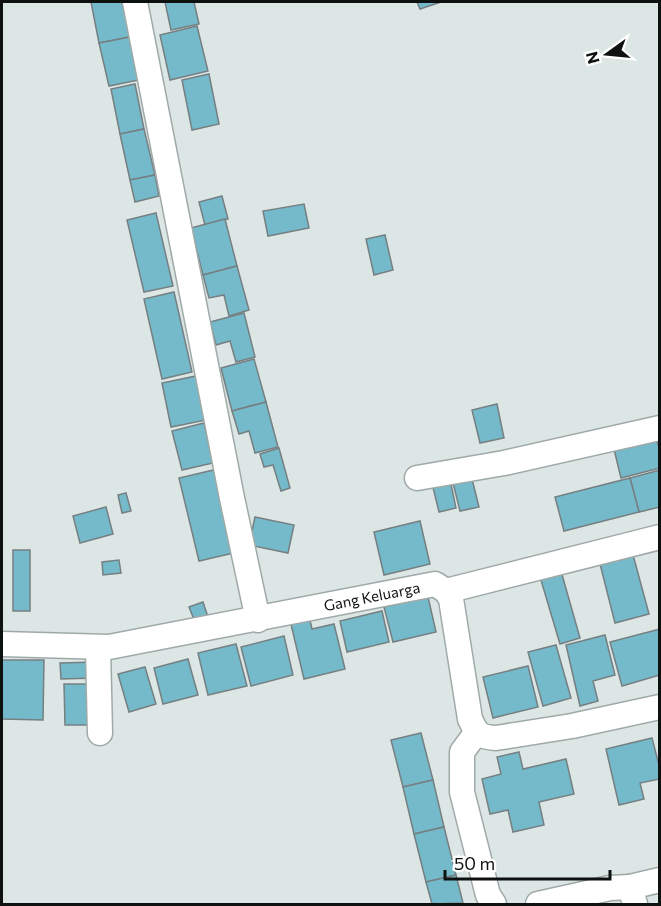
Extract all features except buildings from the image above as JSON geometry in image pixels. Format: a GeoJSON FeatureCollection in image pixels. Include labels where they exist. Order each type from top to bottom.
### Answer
{"type":"FeatureCollection","features":[{"type":"Feature","properties":{"kind":"street"},"geometry":{"type":"LineString","coordinates":[[135,2],[258,620]]}},
{"type":"Feature","properties":{"kind":"street"},"geometry":{"type":"LineString","coordinates":[[417,478],[504,463],[660,428]]}},
{"type":"Feature","properties":{"kind":"street"},"geometry":{"type":"LineString","coordinates":[[660,537],[446,591],[451,599],[470,719],[476,733],[486,738],[496,738],[572,726],[660,707]]}},
{"type":"Feature","properties":{"kind":"street","name":"Gang Keluarga"},"geometry":{"type":"LineString","coordinates":[[2,644],[98,648],[258,620],[435,584],[446,591]]}},
{"type":"Feature","properties":{"kind":"street"},"geometry":{"type":"LineString","coordinates":[[98,648],[100,733]]}},
{"type":"Feature","properties":{"kind":"street"},"geometry":{"type":"LineString","coordinates":[[476,733],[462,752],[460,771],[462,792],[488,895],[494,904]]}},
{"type":"Feature","properties":{"kind":"street"},"geometry":{"type":"LineString","coordinates":[[538,904],[610,888],[632,896],[660,880]]}}]}
